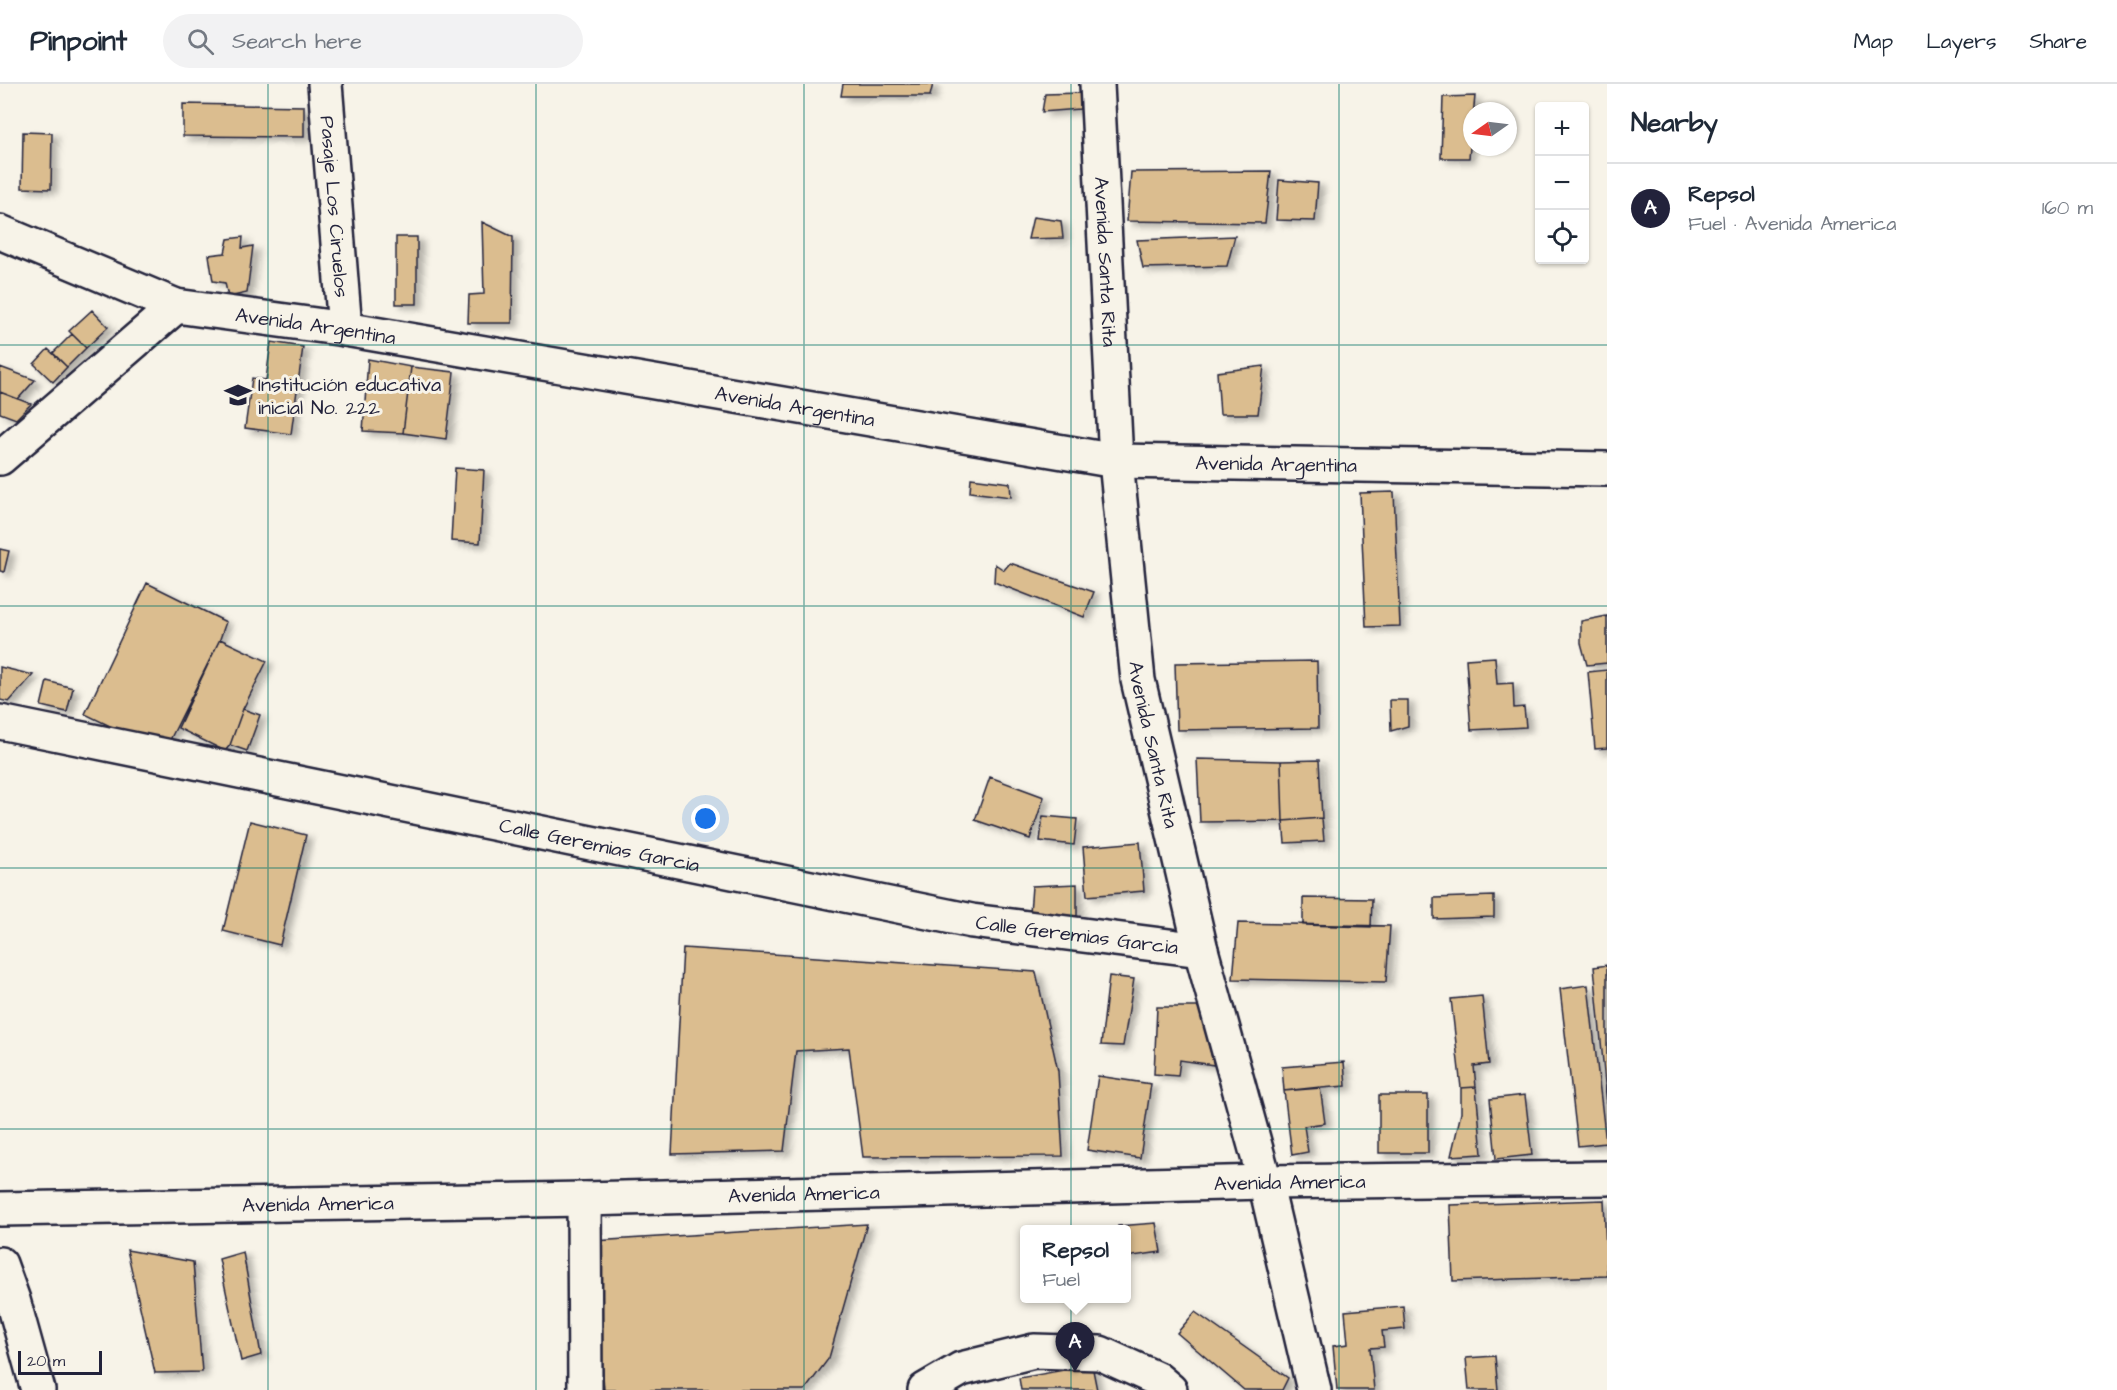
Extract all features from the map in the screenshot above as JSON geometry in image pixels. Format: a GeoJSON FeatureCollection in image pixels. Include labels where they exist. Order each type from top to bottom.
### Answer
{"type":"FeatureCollection","features":[{"type":"Feature","properties":{"kind":"street","name":"Pasaje Los Ciruelos"},"geometry":{"type":"LineString","coordinates":[[325,84],[345,329]]}},
{"type":"Feature","properties":{"kind":"street","name":"Avenida Santa Rita"},"geometry":{"type":"LineString","coordinates":[[1097,84],[1116,461],[1138,680],[1201,950],[1265,1182],[1314,1390]]}},
{"type":"Feature","properties":{"kind":"street","name":"Avenida Argentina"},"geometry":{"type":"LineString","coordinates":[[0,232],[176,306],[345,329],[1116,461],[1607,468]]}},
{"type":"Feature","properties":{"kind":"street"},"geometry":{"type":"LineString","coordinates":[[5,449],[176,306]]}},
{"type":"Feature","properties":{"kind":"street","name":"Calle Geremias Garcia"},"geometry":{"type":"LineString","coordinates":[[0,722],[972,921],[1201,950]]}},
{"type":"Feature","properties":{"kind":"street","name":"Avenida America"},"geometry":{"type":"LineString","coordinates":[[0,1209],[584,1199],[1265,1182],[1607,1178]]}},
{"type":"Feature","properties":{"kind":"street"},"geometry":{"type":"LineString","coordinates":[[584,1199],[585,1390]]}},
{"type":"Feature","properties":{"kind":"street"},"geometry":{"type":"LineString","coordinates":[[0,1264],[13,1300],[38,1390]]}},
{"type":"Feature","properties":{"kind":"street"},"geometry":{"type":"LineString","coordinates":[[925,1390],[961,1369],[1034,1351],[1100,1353],[1156,1379],[1170,1390]]}},
{"type":"Feature","properties":{"kind":"building"},"geometry":{"type":"Polygon","coordinates":[[[843,84],[933,84],[930,96],[841,96],[843,84]]]}},
{"type":"Feature","properties":{"kind":"building"},"geometry":{"type":"Polygon","coordinates":[[[1081,93],[1080,109],[1042,112],[1045,94],[1081,93]]]}},
{"type":"Feature","properties":{"kind":"building"},"geometry":{"type":"Polygon","coordinates":[[[1475,96],[1474,102],[1463,102],[1463,156],[1469,156],[1469,158],[1441,158],[1443,97],[1475,96]]]}},
{"type":"Feature","properties":{"kind":"building"},"geometry":{"type":"Polygon","coordinates":[[[183,104],[304,106],[304,137],[183,136],[183,104]]]}},
{"type":"Feature","properties":{"kind":"building"},"geometry":{"type":"Polygon","coordinates":[[[23,132],[52,133],[51,189],[22,188],[23,132]]]}},
{"type":"Feature","properties":{"kind":"building"},"geometry":{"type":"Polygon","coordinates":[[[1271,171],[1265,223],[1127,221],[1131,172],[1271,171]]]}},
{"type":"Feature","properties":{"kind":"building"},"geometry":{"type":"Polygon","coordinates":[[[1279,180],[1318,183],[1315,221],[1276,220],[1279,180]]]}},
{"type":"Feature","properties":{"kind":"building"},"geometry":{"type":"Polygon","coordinates":[[[1033,217],[1061,221],[1063,238],[1028,239],[1033,217]]]}},
{"type":"Feature","properties":{"kind":"building"},"geometry":{"type":"Polygon","coordinates":[[[482,222],[513,237],[512,323],[468,323],[469,295],[484,294],[482,222]]]}},
{"type":"Feature","properties":{"kind":"building"},"geometry":{"type":"Polygon","coordinates":[[[1235,236],[1227,266],[1143,268],[1137,240],[1235,236]]]}},
{"type":"Feature","properties":{"kind":"building"},"geometry":{"type":"Polygon","coordinates":[[[243,237],[242,248],[253,246],[247,293],[228,297],[225,283],[213,281],[209,255],[225,253],[228,239],[243,237]]]}},
{"type":"Feature","properties":{"kind":"building"},"geometry":{"type":"Polygon","coordinates":[[[396,237],[417,237],[417,304],[396,304],[396,237]]]}},
{"type":"Feature","properties":{"kind":"building"},"geometry":{"type":"Polygon","coordinates":[[[92,310],[108,327],[86,348],[69,331],[92,310]]]}},
{"type":"Feature","properties":{"kind":"building"},"geometry":{"type":"Polygon","coordinates":[[[72,334],[86,348],[67,367],[53,353],[72,334]]]}},
{"type":"Feature","properties":{"kind":"building"},"geometry":{"type":"Polygon","coordinates":[[[271,342],[303,347],[291,434],[245,428],[252,378],[266,380],[271,342]]]}},
{"type":"Feature","properties":{"kind":"building"},"geometry":{"type":"Polygon","coordinates":[[[48,349],[67,367],[53,382],[34,364],[48,349]]]}},
{"type":"Feature","properties":{"kind":"building"},"geometry":{"type":"Polygon","coordinates":[[[368,359],[411,367],[403,433],[363,431],[368,359]]]}},
{"type":"Feature","properties":{"kind":"building"},"geometry":{"type":"Polygon","coordinates":[[[1264,366],[1258,414],[1220,414],[1217,372],[1264,366]]]}},
{"type":"Feature","properties":{"kind":"building"},"geometry":{"type":"Polygon","coordinates":[[[0,367],[35,380],[18,399],[0,392],[0,367]]]}},
{"type":"Feature","properties":{"kind":"building"},"geometry":{"type":"Polygon","coordinates":[[[411,367],[454,372],[446,439],[403,433],[411,367]]]}},
{"type":"Feature","properties":{"kind":"building"},"geometry":{"type":"Polygon","coordinates":[[[0,392],[31,404],[16,419],[0,413],[0,392]]]}},
{"type":"Feature","properties":{"kind":"building"},"geometry":{"type":"Polygon","coordinates":[[[455,468],[484,470],[480,543],[451,541],[455,468]]]}},
{"type":"Feature","properties":{"kind":"building"},"geometry":{"type":"Polygon","coordinates":[[[971,478],[1010,483],[1011,497],[970,492],[971,478]]]}},
{"type":"Feature","properties":{"kind":"building"},"geometry":{"type":"Polygon","coordinates":[[[1394,492],[1400,626],[1366,627],[1360,493],[1394,492]]]}},
{"type":"Feature","properties":{"kind":"building"},"geometry":{"type":"Polygon","coordinates":[[[0,549],[9,551],[4,572],[0,571],[0,549]]]}},
{"type":"Feature","properties":{"kind":"building"},"geometry":{"type":"Polygon","coordinates":[[[1010,563],[1094,592],[1084,617],[994,582],[995,564],[1004,570],[1010,563]]]}},
{"type":"Feature","properties":{"kind":"building"},"geometry":{"type":"Polygon","coordinates":[[[147,583],[226,622],[220,639],[164,752],[85,714],[147,583]]]}},
{"type":"Feature","properties":{"kind":"building"},"geometry":{"type":"Polygon","coordinates":[[[1607,616],[1607,663],[1587,665],[1581,643],[1581,621],[1607,616]]]}},
{"type":"Feature","properties":{"kind":"building"},"geometry":{"type":"Polygon","coordinates":[[[220,639],[267,661],[243,709],[230,745],[225,751],[178,728],[220,639]]]}},
{"type":"Feature","properties":{"kind":"building"},"geometry":{"type":"Polygon","coordinates":[[[1495,657],[1497,684],[1513,683],[1514,708],[1524,707],[1526,727],[1471,730],[1466,659],[1495,657]]]}},
{"type":"Feature","properties":{"kind":"building"},"geometry":{"type":"Polygon","coordinates":[[[1317,661],[1318,728],[1177,730],[1175,663],[1317,661]]]}},
{"type":"Feature","properties":{"kind":"building"},"geometry":{"type":"Polygon","coordinates":[[[0,667],[33,675],[9,702],[0,700],[0,667]]]}},
{"type":"Feature","properties":{"kind":"building"},"geometry":{"type":"Polygon","coordinates":[[[1607,670],[1607,748],[1595,749],[1588,672],[1607,670]]]}},
{"type":"Feature","properties":{"kind":"building"},"geometry":{"type":"Polygon","coordinates":[[[47,681],[73,688],[67,712],[41,706],[47,681]]]}},
{"type":"Feature","properties":{"kind":"building"},"geometry":{"type":"Polygon","coordinates":[[[1390,700],[1408,700],[1408,726],[1391,731],[1390,700]]]}},
{"type":"Feature","properties":{"kind":"building"},"geometry":{"type":"Polygon","coordinates":[[[243,709],[260,715],[247,751],[230,745],[243,709]]]}},
{"type":"Feature","properties":{"kind":"building"},"geometry":{"type":"Polygon","coordinates":[[[1197,759],[1281,761],[1283,821],[1200,822],[1197,759]]]}},
{"type":"Feature","properties":{"kind":"building"},"geometry":{"type":"Polygon","coordinates":[[[1319,760],[1322,818],[1283,821],[1281,761],[1319,760]]]}},
{"type":"Feature","properties":{"kind":"building"},"geometry":{"type":"Polygon","coordinates":[[[990,777],[1044,797],[1030,839],[975,820],[990,777]]]}},
{"type":"Feature","properties":{"kind":"building"},"geometry":{"type":"Polygon","coordinates":[[[1043,816],[1077,819],[1074,845],[1040,841],[1043,816]]]}},
{"type":"Feature","properties":{"kind":"building"},"geometry":{"type":"Polygon","coordinates":[[[1322,818],[1324,841],[1285,843],[1283,821],[1322,818]]]}},
{"type":"Feature","properties":{"kind":"building"},"geometry":{"type":"Polygon","coordinates":[[[250,821],[306,835],[280,945],[223,931],[250,821]]]}},
{"type":"Feature","properties":{"kind":"building"},"geometry":{"type":"Polygon","coordinates":[[[1140,842],[1144,891],[1087,896],[1083,847],[1140,842]]]}},
{"type":"Feature","properties":{"kind":"building"},"geometry":{"type":"Polygon","coordinates":[[[1077,884],[1077,916],[1030,913],[1032,886],[1077,884]]]}},
{"type":"Feature","properties":{"kind":"building"},"geometry":{"type":"Polygon","coordinates":[[[1494,896],[1494,917],[1434,919],[1434,898],[1494,896]]]}},
{"type":"Feature","properties":{"kind":"building"},"geometry":{"type":"Polygon","coordinates":[[[1303,898],[1372,899],[1371,927],[1303,925],[1303,898]]]}},
{"type":"Feature","properties":{"kind":"building"},"geometry":{"type":"Polygon","coordinates":[[[1238,923],[1390,926],[1386,982],[1233,979],[1238,923]]]}},
{"type":"Feature","properties":{"kind":"building"},"geometry":{"type":"Polygon","coordinates":[[[683,948],[1036,972],[1058,1071],[1063,1156],[863,1157],[849,1048],[796,1051],[784,1151],[672,1154],[683,948]]]}},
{"type":"Feature","properties":{"kind":"building"},"geometry":{"type":"Polygon","coordinates":[[[1607,965],[1607,1105],[1594,967],[1607,965]]]}},
{"type":"Feature","properties":{"kind":"building"},"geometry":{"type":"Polygon","coordinates":[[[1109,976],[1134,979],[1123,1046],[1101,1045],[1109,976]]]}},
{"type":"Feature","properties":{"kind":"building"},"geometry":{"type":"Polygon","coordinates":[[[1588,985],[1606,1143],[1578,1146],[1560,989],[1588,985]]]}},
{"type":"Feature","properties":{"kind":"building"},"geometry":{"type":"Polygon","coordinates":[[[1482,996],[1489,1064],[1474,1066],[1476,1087],[1461,1088],[1451,999],[1482,996]]]}},
{"type":"Feature","properties":{"kind":"building"},"geometry":{"type":"Polygon","coordinates":[[[1157,1007],[1199,1007],[1214,1065],[1180,1060],[1178,1076],[1154,1074],[1157,1007]]]}},
{"type":"Feature","properties":{"kind":"building"},"geometry":{"type":"Polygon","coordinates":[[[1344,1062],[1346,1086],[1284,1091],[1282,1067],[1344,1062]]]}},
{"type":"Feature","properties":{"kind":"building"},"geometry":{"type":"Polygon","coordinates":[[[1098,1076],[1151,1084],[1140,1158],[1087,1150],[1098,1076]]]}},
{"type":"Feature","properties":{"kind":"building"},"geometry":{"type":"Polygon","coordinates":[[[1320,1087],[1325,1123],[1304,1126],[1308,1152],[1292,1155],[1284,1091],[1320,1087]]]}},
{"type":"Feature","properties":{"kind":"building"},"geometry":{"type":"Polygon","coordinates":[[[1476,1087],[1482,1154],[1451,1156],[1461,1113],[1461,1088],[1476,1087]]]}},
{"type":"Feature","properties":{"kind":"building"},"geometry":{"type":"Polygon","coordinates":[[[1379,1095],[1428,1095],[1428,1153],[1379,1153],[1379,1095]]]}},
{"type":"Feature","properties":{"kind":"building"},"geometry":{"type":"Polygon","coordinates":[[[1525,1095],[1532,1155],[1496,1159],[1490,1099],[1525,1095]]]}},
{"type":"Feature","properties":{"kind":"building"},"geometry":{"type":"Polygon","coordinates":[[[1604,1200],[1607,1276],[1453,1281],[1450,1205],[1604,1200]]]}},
{"type":"Feature","properties":{"kind":"building"},"geometry":{"type":"Polygon","coordinates":[[[1156,1223],[1161,1252],[1131,1256],[1131,1225],[1156,1223]]]}},
{"type":"Feature","properties":{"kind":"building"},"geometry":{"type":"Polygon","coordinates":[[[867,1224],[829,1358],[805,1390],[604,1390],[594,1241],[867,1224]]]}},
{"type":"Feature","properties":{"kind":"building"},"geometry":{"type":"Polygon","coordinates":[[[127,1250],[193,1262],[202,1372],[155,1373],[127,1250]]]}},
{"type":"Feature","properties":{"kind":"building"},"geometry":{"type":"Polygon","coordinates":[[[243,1252],[261,1355],[241,1361],[219,1259],[243,1252]]]}},
{"type":"Feature","properties":{"kind":"building"},"geometry":{"type":"Polygon","coordinates":[[[1403,1306],[1405,1329],[1382,1331],[1384,1347],[1370,1348],[1374,1390],[1337,1390],[1333,1346],[1348,1344],[1345,1311],[1403,1306]]]}},
{"type":"Feature","properties":{"kind":"building"},"geometry":{"type":"Polygon","coordinates":[[[1195,1312],[1288,1378],[1282,1390],[1244,1390],[1177,1333],[1195,1312]]]}},
{"type":"Feature","properties":{"kind":"building"},"geometry":{"type":"Polygon","coordinates":[[[1495,1356],[1498,1390],[1469,1390],[1466,1358],[1495,1356]]]}},
{"type":"Feature","properties":{"kind":"building"},"geometry":{"type":"Polygon","coordinates":[[[1092,1365],[1097,1390],[1021,1390],[1019,1378],[1092,1365]]]}},
{"type":"Feature","properties":{"kind":"place","name":"Institución educativa inicial No. 222"},"geometry":{"type":"Point","coordinates":[238,395]}},
{"type":"Feature","properties":{"kind":"place","name":"Repsol"},"geometry":{"type":"Point","coordinates":[1075,1372]}}]}
